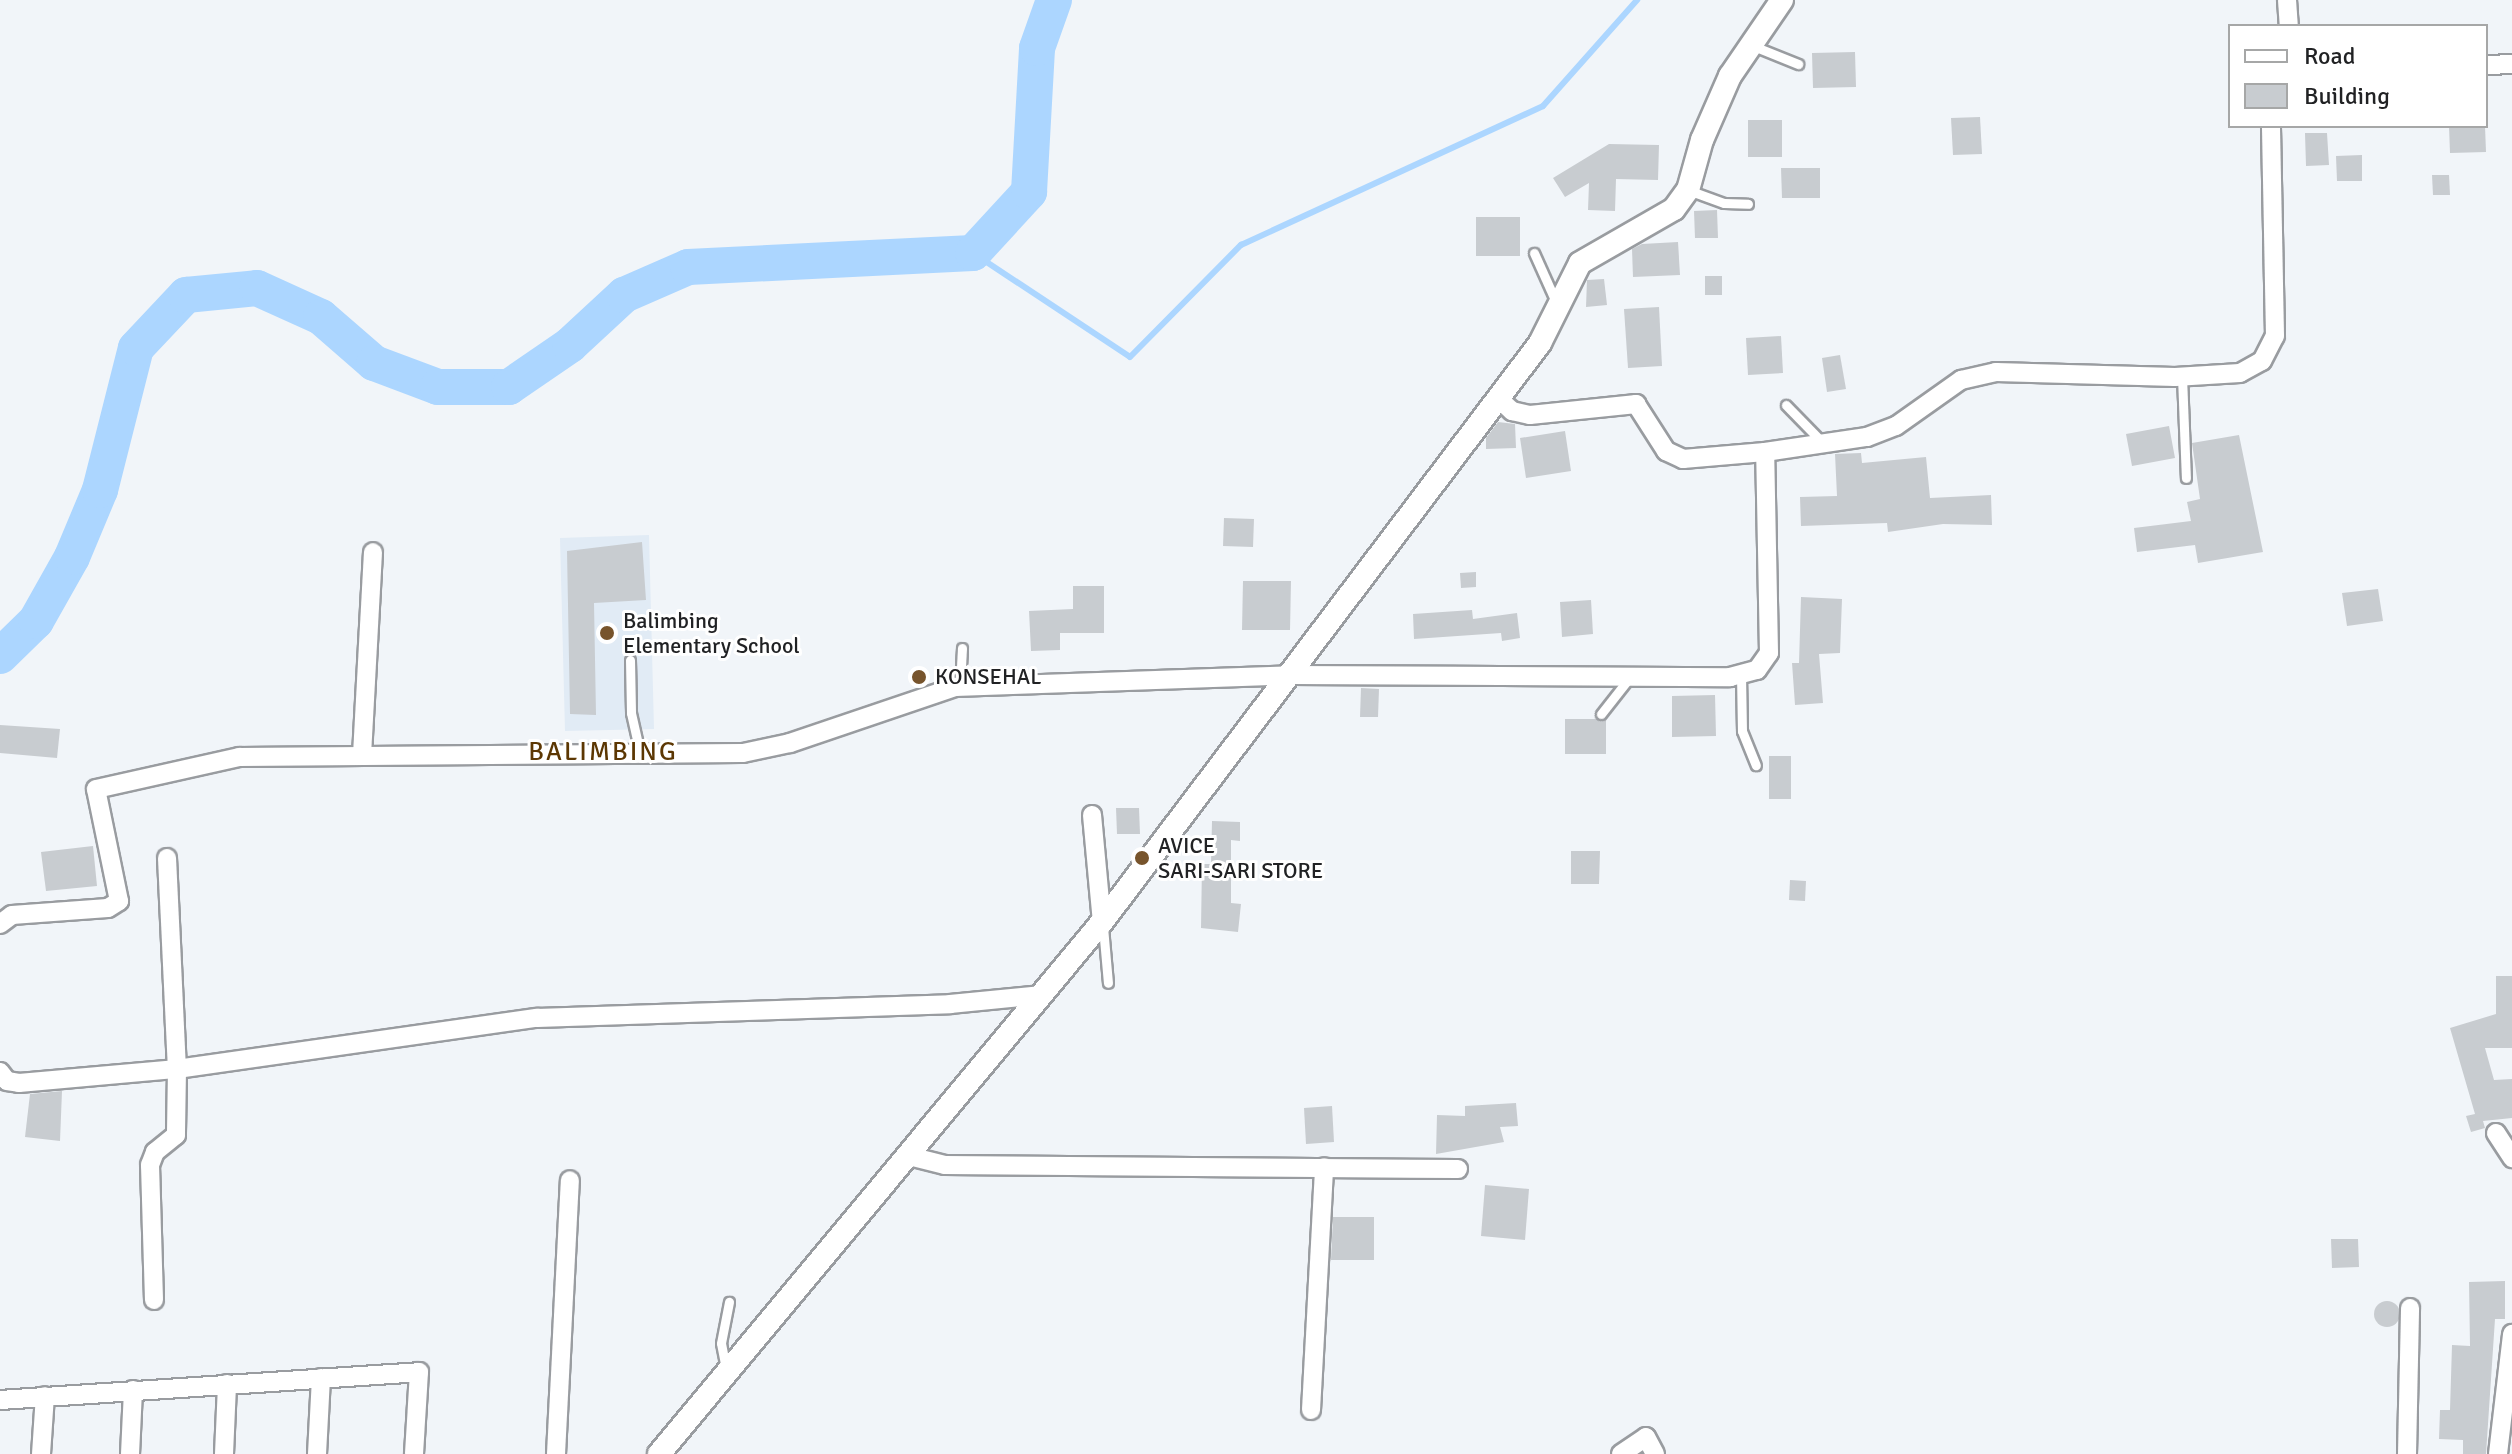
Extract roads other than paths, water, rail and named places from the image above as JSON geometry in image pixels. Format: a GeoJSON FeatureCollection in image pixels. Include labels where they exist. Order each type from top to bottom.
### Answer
{"type":"FeatureCollection","features":[{"type":"Feature","properties":{"kind":"street"},"geometry":{"type":"LineString","coordinates":[[659,1454],[1102,922],[1292,675],[1540,343],[1580,263],[1649,228],[1688,190],[1702,140],[1730,76],[1782,0]]}},
{"type":"Feature","properties":{"kind":"street"},"geometry":{"type":"LineString","coordinates":[[2287,0],[2289,24]]}},
{"type":"Feature","properties":{"kind":"street"},"geometry":{"type":"LineString","coordinates":[[2488,65],[2512,64]]}},
{"type":"Feature","properties":{"kind":"street"},"geometry":{"type":"LineString","coordinates":[[1497,397],[1512,411],[1530,415],[1636,404],[1666,451],[1683,459],[1765,452],[1823,443],[1896,426],[1961,380],[1996,372],[2182,376],[2240,373],[2262,361],[2275,336],[2271,128]]}},
{"type":"Feature","properties":{"kind":"street"},"geometry":{"type":"LineString","coordinates":[[0,924],[12,915],[108,908],[119,901],[95,796],[103,785],[239,757],[743,753],[790,743],[960,686],[1292,675],[1630,677],[1741,674],[1757,670],[1769,653],[1765,452]]}},
{"type":"Feature","properties":{"kind":"street"},"geometry":{"type":"LineString","coordinates":[[362,755],[373,552]]}},
{"type":"Feature","properties":{"kind":"street"},"geometry":{"type":"LineString","coordinates":[[1092,815],[1102,922]]}},
{"type":"Feature","properties":{"kind":"street"},"geometry":{"type":"LineString","coordinates":[[154,1300],[150,1165],[155,1152],[176,1135],[177,1069],[167,858]]}},
{"type":"Feature","properties":{"kind":"street"},"geometry":{"type":"LineString","coordinates":[[2,1079],[177,1069],[537,1018],[950,1004],[1041,995]]}},
{"type":"Feature","properties":{"kind":"street"},"geometry":{"type":"LineString","coordinates":[[2496,1133],[2512,1158]]}},
{"type":"Feature","properties":{"kind":"street"},"geometry":{"type":"LineString","coordinates":[[909,1156],[945,1165],[1458,1169]]}},
{"type":"Feature","properties":{"kind":"street"},"geometry":{"type":"LineString","coordinates":[[1311,1410],[1324,1167]]}},
{"type":"Feature","properties":{"kind":"street"},"geometry":{"type":"LineString","coordinates":[[556,1454],[570,1180]]}},
{"type":"Feature","properties":{"kind":"street"},"geometry":{"type":"LineString","coordinates":[[2407,1454],[2410,1308]]}},
{"type":"Feature","properties":{"kind":"street"},"geometry":{"type":"LineString","coordinates":[[2498,1454],[2512,1334]]}},
{"type":"Feature","properties":{"kind":"street"},"geometry":{"type":"LineString","coordinates":[[0,1400],[419,1372],[414,1454]]}},
{"type":"Feature","properties":{"kind":"street"},"geometry":{"type":"LineString","coordinates":[[317,1454],[321,1378]]}},
{"type":"Feature","properties":{"kind":"street"},"geometry":{"type":"LineString","coordinates":[[224,1454],[227,1384]]}},
{"type":"Feature","properties":{"kind":"street"},"geometry":{"type":"LineString","coordinates":[[130,1454],[133,1390]]}},
{"type":"Feature","properties":{"kind":"street"},"geometry":{"type":"LineString","coordinates":[[41,1454],[45,1396]]}},
{"type":"Feature","properties":{"kind":"street"},"geometry":{"type":"LineString","coordinates":[[1621,1454],[1646,1437],[1655,1454]]}},
{"type":"Feature","properties":{"kind":"lane"},"geometry":{"type":"LineString","coordinates":[[1751,45],[1798,64]]}},
{"type":"Feature","properties":{"kind":"lane"},"geometry":{"type":"LineString","coordinates":[[1688,190],[1705,199],[1748,204]]}},
{"type":"Feature","properties":{"kind":"lane"},"geometry":{"type":"LineString","coordinates":[[1534,253],[1558,305]]}},
{"type":"Feature","properties":{"kind":"lane"},"geometry":{"type":"LineString","coordinates":[[2182,376],[2186,478]]}},
{"type":"Feature","properties":{"kind":"lane"},"geometry":{"type":"LineString","coordinates":[[1786,405],[1823,443]]}},
{"type":"Feature","properties":{"kind":"lane"},"geometry":{"type":"LineString","coordinates":[[960,686],[962,648]]}},
{"type":"Feature","properties":{"kind":"lane"},"geometry":{"type":"LineString","coordinates":[[630,660],[631,713],[640,753]]}},
{"type":"Feature","properties":{"kind":"lane"},"geometry":{"type":"LineString","coordinates":[[1741,674],[1742,731],[1756,765]]}},
{"type":"Feature","properties":{"kind":"lane"},"geometry":{"type":"LineString","coordinates":[[1601,714],[1630,677]]}},
{"type":"Feature","properties":{"kind":"lane"},"geometry":{"type":"LineString","coordinates":[[1102,922],[1108,983]]}},
{"type":"Feature","properties":{"kind":"lane"},"geometry":{"type":"LineString","coordinates":[[727,1373],[721,1343],[729,1302]]}},
{"type":"Feature","properties":{"kind":"waterway"},"geometry":{"type":"LineString","coordinates":[[0,656],[36,621],[72,557],[100,490],[136,348],[186,295],[257,288],[321,317],[374,363],[438,387],[509,387],[570,345],[624,295],[688,267],[973,253],[1029,192],[1037,48],[1054,0]]}},
{"type":"Feature","properties":{"kind":"waterway"},"geometry":{"type":"LineString","coordinates":[[973,253],[1130,357],[1241,245],[1543,106],[1637,0]]}},
{"type":"Feature","properties":{"kind":"place","name":"Balimbing Elementary School"},"geometry":{"type":"Point","coordinates":[607,633]}},
{"type":"Feature","properties":{"kind":"place","name":"KONSEHAL"},"geometry":{"type":"Point","coordinates":[919,677]}},
{"type":"Feature","properties":{"kind":"place","name":"AVICE SARI-SARI STORE"},"geometry":{"type":"Point","coordinates":[1142,858]}},
{"type":"Feature","properties":{"kind":"district","name":"BALIMBING"},"geometry":{"type":"Point","coordinates":[603,753]}}]}
